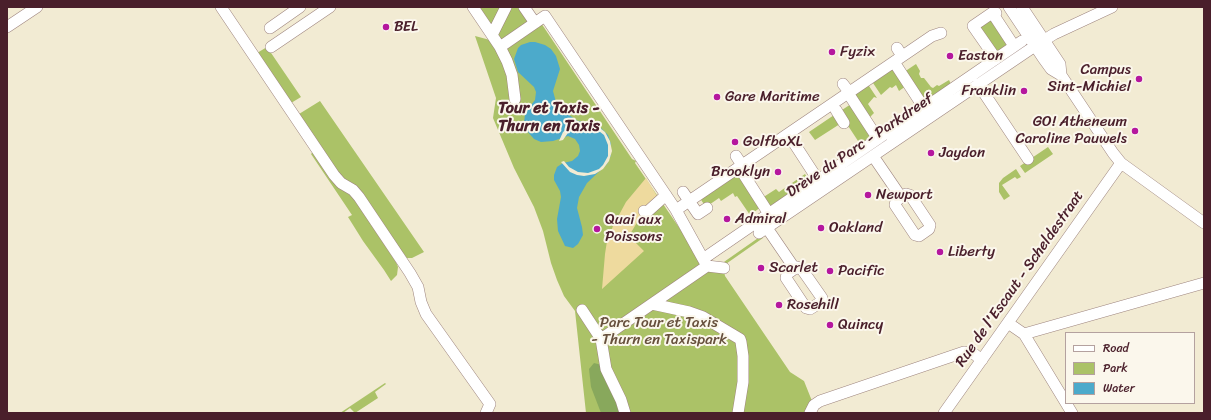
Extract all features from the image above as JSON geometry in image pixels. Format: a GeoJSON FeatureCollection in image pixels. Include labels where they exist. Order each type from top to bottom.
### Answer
{"type":"FeatureCollection","features":[{"type":"Feature","properties":{"kind":"street"},"geometry":{"type":"LineString","coordinates":[[7,27],[37,7]]}},
{"type":"Feature","properties":{"kind":"street"},"geometry":{"type":"LineString","coordinates":[[220,7],[334,175],[341,183],[356,193],[366,205],[418,287],[421,302],[426,314],[488,408]]}},
{"type":"Feature","properties":{"kind":"street"},"geometry":{"type":"LineString","coordinates":[[270,28],[300,7]]}},
{"type":"Feature","properties":{"kind":"street"},"geometry":{"type":"LineString","coordinates":[[271,47],[330,7]]}},
{"type":"Feature","properties":{"kind":"street"},"geometry":{"type":"LineString","coordinates":[[473,7],[507,60],[512,75],[516,100]]}},
{"type":"Feature","properties":{"kind":"street"},"geometry":{"type":"LineString","coordinates":[[492,35],[506,7]]}},
{"type":"Feature","properties":{"kind":"street"},"geometry":{"type":"LineString","coordinates":[[524,7],[535,23]]}},
{"type":"Feature","properties":{"kind":"street"},"geometry":{"type":"LineString","coordinates":[[1009,7],[1039,43],[1060,64],[1061,75],[1121,163],[1204,223]]}},
{"type":"Feature","properties":{"kind":"street"},"geometry":{"type":"LineString","coordinates":[[1022,7],[1039,43]]}},
{"type":"Feature","properties":{"kind":"street","name":"Drève du Parc - Parkdreef"},"geometry":{"type":"LineString","coordinates":[[795,269],[763,230],[1039,43],[1112,7]]}},
{"type":"Feature","properties":{"kind":"street"},"geometry":{"type":"LineString","coordinates":[[601,339],[652,304],[705,262],[818,180],[885,134],[889,134],[924,108],[996,59],[1018,44],[995,14],[992,13],[972,25],[996,59]]}},
{"type":"Feature","properties":{"kind":"street"},"geometry":{"type":"LineString","coordinates":[[500,47],[545,16],[588,74],[619,126],[655,171],[666,194],[705,262]]}},
{"type":"Feature","properties":{"kind":"street"},"geometry":{"type":"LineString","coordinates":[[676,210],[686,197],[794,131],[848,92],[868,81],[897,55],[932,36],[941,33]]}},
{"type":"Feature","properties":{"kind":"street"},"geometry":{"type":"LineString","coordinates":[[897,55],[924,108]]}},
{"type":"Feature","properties":{"kind":"street"},"geometry":{"type":"LineString","coordinates":[[978,84],[1028,159]]}},
{"type":"Feature","properties":{"kind":"street"},"geometry":{"type":"LineString","coordinates":[[794,131],[836,110],[848,92]]}},
{"type":"Feature","properties":{"kind":"street"},"geometry":{"type":"LineString","coordinates":[[848,92],[878,139]]}},
{"type":"Feature","properties":{"kind":"street"},"geometry":{"type":"LineString","coordinates":[[836,110],[844,123]]}},
{"type":"Feature","properties":{"kind":"street"},"geometry":{"type":"LineString","coordinates":[[794,131],[818,180]]}},
{"type":"Feature","properties":{"kind":"street"},"geometry":{"type":"LineString","coordinates":[[873,156],[901,197]]}},
{"type":"Feature","properties":{"kind":"street","name":"Rue de l'Escaut - Scheldestraat"},"geometry":{"type":"LineString","coordinates":[[944,413],[1121,163]]}},
{"type":"Feature","properties":{"kind":"street"},"geometry":{"type":"LineString","coordinates":[[740,165],[770,214]]}},
{"type":"Feature","properties":{"kind":"street"},"geometry":{"type":"LineString","coordinates":[[644,212],[646,213],[666,194]]}},
{"type":"Feature","properties":{"kind":"street"},"geometry":{"type":"LineString","coordinates":[[686,197],[698,214],[707,208]]}},
{"type":"Feature","properties":{"kind":"street"},"geometry":{"type":"LineString","coordinates":[[705,262],[721,264]]}},
{"type":"Feature","properties":{"kind":"street"},"geometry":{"type":"LineString","coordinates":[[1024,334],[1204,284]]}},
{"type":"Feature","properties":{"kind":"street"},"geometry":{"type":"LineString","coordinates":[[652,304],[698,315],[740,339],[743,356],[743,382],[738,413]]}},
{"type":"Feature","properties":{"kind":"street"},"geometry":{"type":"LineString","coordinates":[[582,310],[601,339],[606,369],[621,400],[624,413]]}},
{"type":"Feature","properties":{"kind":"street"},"geometry":{"type":"LineString","coordinates":[[1008,323],[1024,334],[1065,401]]}},
{"type":"Feature","properties":{"kind":"street"},"geometry":{"type":"LineString","coordinates":[[810,413],[814,405],[820,401],[964,352],[974,354],[982,360]]}},
{"type":"Feature","properties":{"kind":"street"},"geometry":{"type":"LineString","coordinates":[[1067,404],[1072,413]]}},
{"type":"Feature","properties":{"kind":"green space"},"geometry":{"type":"Polygon","coordinates":[[[479,7],[504,7],[493,29],[479,7]]]}},
{"type":"Feature","properties":{"kind":"green space","name":"Parc Tour et Taxis - Thurn en Taxispark"},"geometry":{"type":"Polygon","coordinates":[[[507,7],[522,7],[541,23],[632,159],[636,161],[635,163],[704,264],[721,264],[761,236],[763,238],[723,266],[725,276],[790,372],[804,381],[812,401],[806,413],[586,413],[575,311],[564,296],[557,280],[543,231],[534,207],[514,168],[493,118],[496,98],[475,36],[490,40],[507,7]]]}},
{"type":"Feature","properties":{"kind":"green space"},"geometry":{"type":"Polygon","coordinates":[[[990,17],[1010,45],[996,54],[977,26],[990,17]]]}},
{"type":"Feature","properties":{"kind":"green space"},"geometry":{"type":"Polygon","coordinates":[[[267,47],[301,97],[291,103],[257,53],[267,47]]]}},
{"type":"Feature","properties":{"kind":"green space"},"geometry":{"type":"Polygon","coordinates":[[[916,64],[920,71],[919,74],[921,78],[924,78],[931,87],[933,88],[937,85],[939,86],[949,80],[952,86],[926,103],[904,72],[916,64]]]}},
{"type":"Feature","properties":{"kind":"green space"},"geometry":{"type":"Polygon","coordinates":[[[892,66],[906,86],[899,91],[896,85],[892,88],[890,87],[881,95],[871,80],[892,66]]]}},
{"type":"Feature","properties":{"kind":"green space"},"geometry":{"type":"Polygon","coordinates":[[[867,83],[877,98],[874,97],[868,104],[874,113],[869,118],[852,93],[867,83]]]}},
{"type":"Feature","properties":{"kind":"green space"},"geometry":{"type":"Polygon","coordinates":[[[320,101],[424,252],[412,258],[407,258],[341,177],[299,114],[320,101]]]}},
{"type":"Feature","properties":{"kind":"green space"},"geometry":{"type":"Polygon","coordinates":[[[851,104],[873,135],[860,144],[839,112],[851,104]]]}},
{"type":"Feature","properties":{"kind":"green space"},"geometry":{"type":"Polygon","coordinates":[[[837,113],[843,122],[815,140],[809,132],[837,113]]]}},
{"type":"Feature","properties":{"kind":"green space"},"geometry":{"type":"Polygon","coordinates":[[[1048,147],[1053,154],[1025,173],[1020,166],[1048,147]]]}},
{"type":"Feature","properties":{"kind":"green space"},"geometry":{"type":"Polygon","coordinates":[[[313,152],[354,199],[396,262],[398,267],[397,275],[391,281],[348,217],[352,215],[311,154],[313,152]]]}},
{"type":"Feature","properties":{"kind":"green space"},"geometry":{"type":"Polygon","coordinates":[[[1016,169],[1021,177],[1017,179],[1015,177],[1002,185],[1010,196],[1004,200],[999,192],[999,183],[1003,178],[1016,169]]]}},
{"type":"Feature","properties":{"kind":"green space"},"geometry":{"type":"Polygon","coordinates":[[[737,171],[761,207],[750,215],[737,196],[735,197],[733,193],[721,201],[719,198],[706,207],[699,197],[737,171]]]}},
{"type":"Feature","properties":{"kind":"green space"},"geometry":{"type":"Polygon","coordinates":[[[805,174],[810,183],[770,210],[762,198],[776,189],[779,192],[805,174]]]}},
{"type":"Feature","properties":{"kind":"green space"},"geometry":{"type":"Polygon","coordinates":[[[594,363],[602,365],[621,413],[601,413],[591,387],[589,369],[594,363]]]}},
{"type":"Feature","properties":{"kind":"green space"},"geometry":{"type":"Polygon","coordinates":[[[385,383],[386,384],[375,392],[378,398],[355,413],[350,408],[343,413],[340,413],[385,383]]]}},
{"type":"Feature","properties":{"kind":"sand"},"geometry":{"type":"Polygon","coordinates":[[[646,178],[657,196],[642,214],[629,236],[644,251],[602,289],[607,241],[626,202],[646,178]]]}},
{"type":"Feature","properties":{"kind":"water"},"geometry":{"type":"Polygon","coordinates":[[[530,42],[545,45],[551,49],[556,56],[560,69],[553,91],[556,102],[563,111],[578,121],[592,123],[601,128],[608,135],[611,144],[611,155],[607,164],[587,183],[579,197],[577,208],[583,235],[578,244],[573,248],[565,246],[558,231],[557,219],[561,197],[560,191],[554,180],[554,175],[557,167],[563,163],[572,161],[578,156],[580,151],[579,145],[575,139],[568,136],[553,141],[541,142],[534,139],[527,131],[524,123],[525,114],[535,100],[536,92],[534,87],[518,72],[514,59],[518,48],[521,45],[530,42]]]}},
{"type":"Feature","properties":{"kind":"pier"},"geometry":{"type":"Polygon","coordinates":[[[586,122],[595,124],[605,132],[610,141],[612,151],[609,161],[603,169],[595,174],[584,176],[570,172],[561,162],[564,161],[569,167],[578,172],[588,173],[599,169],[608,156],[608,145],[604,135],[590,126],[580,126],[570,130],[563,140],[559,141],[563,132],[569,127],[576,123],[586,122]]]}},
{"type":"Feature","properties":{"kind":"place","name":"BEL"},"geometry":{"type":"Point","coordinates":[386,27]}},
{"type":"Feature","properties":{"kind":"place","name":"Fyzix"},"geometry":{"type":"Point","coordinates":[832,52]}},
{"type":"Feature","properties":{"kind":"place","name":"Easton"},"geometry":{"type":"Point","coordinates":[950,56]}},
{"type":"Feature","properties":{"kind":"place","name":"Campus Sint-Michiel"},"geometry":{"type":"Point","coordinates":[1139,79]}},
{"type":"Feature","properties":{"kind":"place","name":"Franklin"},"geometry":{"type":"Point","coordinates":[1024,91]}},
{"type":"Feature","properties":{"kind":"place","name":"Gare Maritime"},"geometry":{"type":"Point","coordinates":[717,97]}},
{"type":"Feature","properties":{"kind":"place","name":"GO! Atheneum Caroline Pauwels"},"geometry":{"type":"Point","coordinates":[1135,131]}},
{"type":"Feature","properties":{"kind":"place","name":"GolfboXL"},"geometry":{"type":"Point","coordinates":[735,142]}},
{"type":"Feature","properties":{"kind":"place","name":"Jaydon"},"geometry":{"type":"Point","coordinates":[931,153]}},
{"type":"Feature","properties":{"kind":"place","name":"Brooklyn"},"geometry":{"type":"Point","coordinates":[778,172]}},
{"type":"Feature","properties":{"kind":"place","name":"Newport"},"geometry":{"type":"Point","coordinates":[868,195]}},
{"type":"Feature","properties":{"kind":"place","name":"Admiral"},"geometry":{"type":"Point","coordinates":[727,219]}},
{"type":"Feature","properties":{"kind":"place","name":"Oakland"},"geometry":{"type":"Point","coordinates":[821,228]}},
{"type":"Feature","properties":{"kind":"place","name":"Quai aux Poissons"},"geometry":{"type":"Point","coordinates":[597,229]}},
{"type":"Feature","properties":{"kind":"place","name":"Liberty"},"geometry":{"type":"Point","coordinates":[940,252]}},
{"type":"Feature","properties":{"kind":"place","name":"Scarlet"},"geometry":{"type":"Point","coordinates":[761,268]}},
{"type":"Feature","properties":{"kind":"place","name":"Pacific"},"geometry":{"type":"Point","coordinates":[830,271]}},
{"type":"Feature","properties":{"kind":"place","name":"Rosehill"},"geometry":{"type":"Point","coordinates":[779,305]}},
{"type":"Feature","properties":{"kind":"place","name":"Quincy"},"geometry":{"type":"Point","coordinates":[830,325]}},
{"type":"Feature","properties":{"kind":"district","name":"Tour et Taxis - Thurn en Taxis"},"geometry":{"type":"Point","coordinates":[549,118]}}]}
